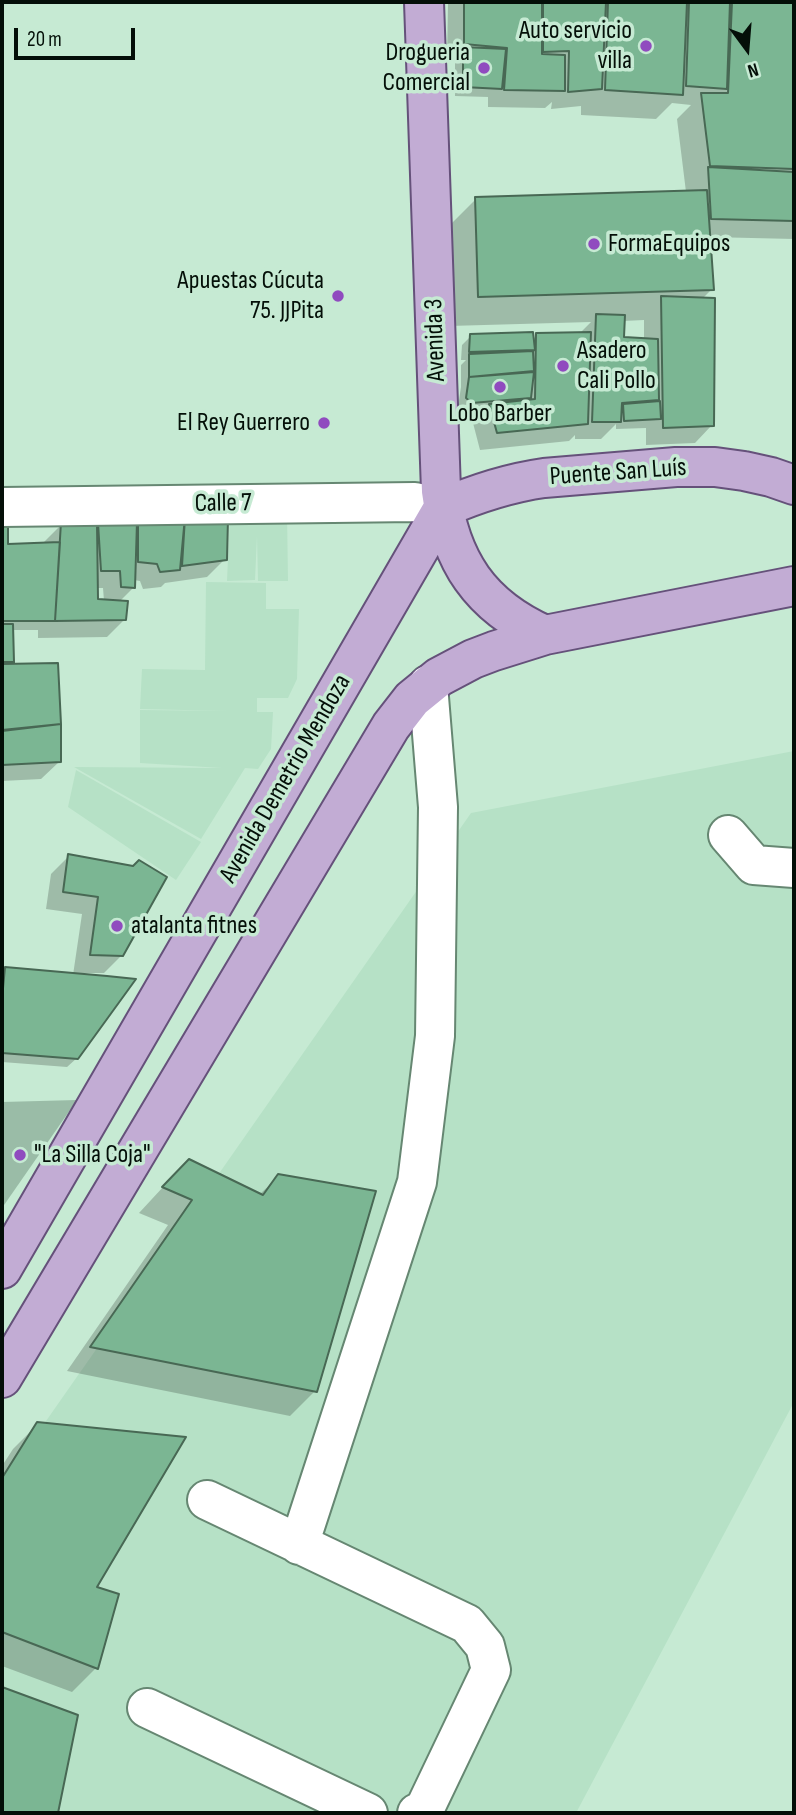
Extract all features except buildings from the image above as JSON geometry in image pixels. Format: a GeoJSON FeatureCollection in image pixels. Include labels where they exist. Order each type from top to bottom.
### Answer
{"type":"FeatureCollection","features":[{"type":"Feature","properties":{"kind":"main road","name":"Avenida 3"},"geometry":{"type":"LineString","coordinates":[[424,2],[443,508],[464,567],[476,585],[507,615],[545,635]]}},
{"type":"Feature","properties":{"kind":"main road","name":"Puente San Luís"},"geometry":{"type":"LineString","coordinates":[[443,508],[465,498],[544,478],[676,467],[715,467],[744,471],[794,485]]}},
{"type":"Feature","properties":{"kind":"main road","name":"Avenida Demetrio Mendoza"},"geometry":{"type":"LineString","coordinates":[[2,1269],[443,508]]}},
{"type":"Feature","properties":{"kind":"main road"},"geometry":{"type":"LineString","coordinates":[[2,1378],[391,726],[412,699],[439,677],[473,659],[545,635],[794,586]]}},
{"type":"Feature","properties":{"kind":"street","name":"Calle 7"},"geometry":{"type":"LineString","coordinates":[[2,507],[415,502],[443,508]]}},
{"type":"Feature","properties":{"kind":"street"},"geometry":{"type":"LineString","coordinates":[[299,1545],[417,1182],[435,1036],[438,807],[428,685]]}},
{"type":"Feature","properties":{"kind":"street"},"geometry":{"type":"LineString","coordinates":[[728,835],[754,865],[794,868]]}},
{"type":"Feature","properties":{"kind":"street"},"geometry":{"type":"LineString","coordinates":[[207,1500],[467,1624],[485,1646],[491,1670],[424,1810],[417,1813]]}},
{"type":"Feature","properties":{"kind":"street"},"geometry":{"type":"LineString","coordinates":[[147,1708],[368,1813]]}},
{"type":"Feature","properties":{"kind":"shaded area"},"geometry":{"type":"Polygon","coordinates":[[[287,512],[288,581],[258,581],[257,536],[255,580],[227,581],[230,514],[287,512]]]}},
{"type":"Feature","properties":{"kind":"shaded area"},"geometry":{"type":"Polygon","coordinates":[[[206,582],[266,583],[266,609],[299,609],[297,679],[288,698],[257,698],[257,712],[273,712],[271,749],[258,769],[245,768],[201,839],[74,767],[222,768],[140,763],[140,710],[229,711],[140,709],[142,669],[205,670],[206,582]]]}},
{"type":"Feature","properties":{"kind":"shaded area"},"geometry":{"type":"Polygon","coordinates":[[[794,751],[794,1402],[576,1813],[2,1813],[2,1484],[471,813],[794,751]]]}},
{"type":"Feature","properties":{"kind":"shaded area"},"geometry":{"type":"Polygon","coordinates":[[[76,770],[201,842],[176,880],[68,807],[76,770]]]}},
{"type":"Feature","properties":{"kind":"shaded area","name":"\"La Silla Coja\""},"geometry":{"type":"Polygon","coordinates":[[[77,1100],[2,1208],[2,1102],[77,1100]]]}},
{"type":"Feature","properties":{"kind":"place","name":"Auto servicio villa"},"geometry":{"type":"Point","coordinates":[646,46]}},
{"type":"Feature","properties":{"kind":"place","name":"Drogueria Comercial"},"geometry":{"type":"Point","coordinates":[484,68]}},
{"type":"Feature","properties":{"kind":"place","name":"FormaEquipos"},"geometry":{"type":"Point","coordinates":[594,244]}},
{"type":"Feature","properties":{"kind":"place","name":"Apuestas Cúcuta 75. JJPita"},"geometry":{"type":"Point","coordinates":[338,296]}},
{"type":"Feature","properties":{"kind":"place","name":"Asadero Cali Pollo"},"geometry":{"type":"Point","coordinates":[563,366]}},
{"type":"Feature","properties":{"kind":"place","name":"Lobo Barber"},"geometry":{"type":"Point","coordinates":[500,387]}},
{"type":"Feature","properties":{"kind":"place","name":"El Rey Guerrero"},"geometry":{"type":"Point","coordinates":[324,423]}},
{"type":"Feature","properties":{"kind":"place","name":"atalanta fitnes"},"geometry":{"type":"Point","coordinates":[117,926]}},
{"type":"Feature","properties":{"kind":"place","name":"\"La Silla Coja\""},"geometry":{"type":"Point","coordinates":[20,1155]}}]}
